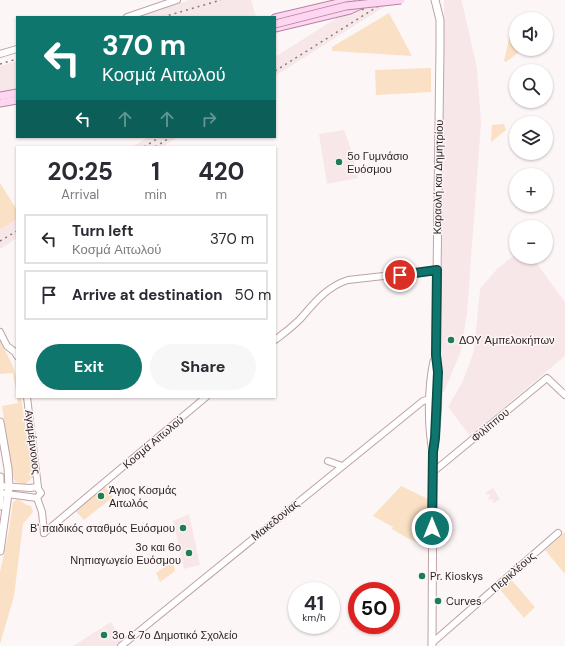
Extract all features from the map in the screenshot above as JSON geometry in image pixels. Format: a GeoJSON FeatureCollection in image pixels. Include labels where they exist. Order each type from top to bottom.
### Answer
{"type":"FeatureCollection","features":[{"type":"Feature","properties":{"kind":"main road"},"geometry":{"type":"LineString","coordinates":[[272,16],[328,0]]}},
{"type":"Feature","properties":{"kind":"main road"},"geometry":{"type":"LineString","coordinates":[[276,18],[352,0]]}},
{"type":"Feature","properties":{"kind":"main road"},"geometry":{"type":"LineString","coordinates":[[276,28],[350,10],[369,0]]}},
{"type":"Feature","properties":{"kind":"main road"},"geometry":{"type":"LineString","coordinates":[[276,24],[346,6],[401,0]]}},
{"type":"Feature","properties":{"kind":"main road","name":"Καραολή και Δημητρίου"},"geometry":{"type":"LineString","coordinates":[[432,644],[433,452],[436,416],[432,372],[436,355],[440,20],[435,0]]}},
{"type":"Feature","properties":{"kind":"main road"},"geometry":{"type":"LineString","coordinates":[[0,96],[16,93]]}},
{"type":"Feature","properties":{"kind":"main road"},"geometry":{"type":"LineString","coordinates":[[0,103],[16,100]]}},
{"type":"Feature","properties":{"kind":"main road","name":"Καραολή και Δημητρίου"},"geometry":{"type":"LineString","coordinates":[[433,452],[430,437],[430,422],[435,398]]}},
{"type":"Feature","properties":{"kind":"main road"},"geometry":{"type":"LineString","coordinates":[[0,422],[8,468],[0,505]]}},
{"type":"Feature","properties":{"kind":"main road"},"geometry":{"type":"LineString","coordinates":[[0,477],[3,490],[0,551]]}},
{"type":"Feature","properties":{"kind":"street"},"geometry":{"type":"LineString","coordinates":[[129,16],[160,3],[177,0]]}},
{"type":"Feature","properties":{"kind":"street"},"geometry":{"type":"LineString","coordinates":[[0,54],[16,49]]}},
{"type":"Feature","properties":{"kind":"street"},"geometry":{"type":"LineString","coordinates":[[276,339],[326,292],[341,282],[437,270]]}},
{"type":"Feature","properties":{"kind":"street"},"geometry":{"type":"LineString","coordinates":[[0,332],[7,346],[16,354]]}},
{"type":"Feature","properties":{"kind":"street","name":"Φιλίππου"},"geometry":{"type":"LineString","coordinates":[[433,472],[548,378],[565,395]]}},
{"type":"Feature","properties":{"kind":"street","name":"Αγαμέμνονος"},"geometry":{"type":"LineString","coordinates":[[27,398],[38,487]]}},
{"type":"Feature","properties":{"kind":"street","name":"Κοσμά Αιτωλού"},"geometry":{"type":"LineString","coordinates":[[37,498],[42,512],[44,533],[205,398]]}},
{"type":"Feature","properties":{"kind":"street","name":"Μακεδονίας"},"geometry":{"type":"LineString","coordinates":[[121,646],[423,401],[435,398]]}},
{"type":"Feature","properties":{"kind":"street"},"geometry":{"type":"LineString","coordinates":[[430,422],[436,416]]}},
{"type":"Feature","properties":{"kind":"street"},"geometry":{"type":"LineString","coordinates":[[328,461],[342,466]]}},
{"type":"Feature","properties":{"kind":"street"},"geometry":{"type":"LineString","coordinates":[[38,487],[41,493],[37,498],[33,498],[3,490],[38,487]]}},
{"type":"Feature","properties":{"kind":"street"},"geometry":{"type":"LineString","coordinates":[[30,488],[30,496]]}},
{"type":"Feature","properties":{"kind":"street","name":"Περικλέους"},"geometry":{"type":"LineString","coordinates":[[432,644],[558,533]]}},
{"type":"Feature","properties":{"kind":"shaded area"},"geometry":{"type":"Polygon","coordinates":[[[190,0],[251,0],[256,16],[138,16],[190,0]]]}},
{"type":"Feature","properties":{"kind":"shaded area"},"geometry":{"type":"Polygon","coordinates":[[[365,0],[395,0],[276,75],[276,56],[365,0]]]}},
{"type":"Feature","properties":{"kind":"shaded area"},"geometry":{"type":"Polygon","coordinates":[[[444,0],[461,0],[462,2],[477,68],[481,123],[467,313],[461,351],[444,392],[441,391],[444,0]]]}},
{"type":"Feature","properties":{"kind":"shaded area"},"geometry":{"type":"Polygon","coordinates":[[[389,13],[412,56],[332,51],[332,47],[389,13]]]}},
{"type":"Feature","properties":{"kind":"shaded area"},"geometry":{"type":"Polygon","coordinates":[[[509,38],[509,56],[514,56],[506,62],[504,61],[509,38]]]}},
{"type":"Feature","properties":{"kind":"shaded area"},"geometry":{"type":"Polygon","coordinates":[[[16,61],[16,90],[0,94],[0,66],[16,61]]]}},
{"type":"Feature","properties":{"kind":"shaded area"},"geometry":{"type":"Polygon","coordinates":[[[431,68],[431,92],[376,95],[375,70],[431,68]]]}},
{"type":"Feature","properties":{"kind":"shaded area"},"geometry":{"type":"Polygon","coordinates":[[[504,124],[506,130],[491,142],[492,125],[504,124]]]}},
{"type":"Feature","properties":{"kind":"shaded area","name":"5ο Γυμνάσιο Ευόσμου"},"geometry":{"type":"Polygon","coordinates":[[[344,130],[352,152],[358,178],[327,184],[319,134],[344,130]]]}},
{"type":"Feature","properties":{"kind":"shaded area"},"geometry":{"type":"Polygon","coordinates":[[[146,138],[176,138],[164,146],[134,146],[146,138]]]}},
{"type":"Feature","properties":{"kind":"shaded area"},"geometry":{"type":"Polygon","coordinates":[[[0,183],[16,208],[16,220],[0,230],[0,183]]]}},
{"type":"Feature","properties":{"kind":"shaded area"},"geometry":{"type":"Polygon","coordinates":[[[16,220],[16,239],[0,249],[0,230],[16,220]]]}},
{"type":"Feature","properties":{"kind":"shaded area"},"geometry":{"type":"Polygon","coordinates":[[[509,260],[509,264],[537,264],[565,302],[565,356],[470,436],[448,407],[463,381],[474,351],[480,289],[497,269],[509,260]]]}},
{"type":"Feature","properties":{"kind":"shaded area"},"geometry":{"type":"Polygon","coordinates":[[[0,341],[15,372],[16,390],[13,373],[0,374],[0,341]]]}},
{"type":"Feature","properties":{"kind":"shaded area"},"geometry":{"type":"Polygon","coordinates":[[[17,398],[21,398],[33,477],[25,484],[15,482],[13,476],[2,406],[18,403],[17,398]]]}},
{"type":"Feature","properties":{"kind":"shaded area"},"geometry":{"type":"Polygon","coordinates":[[[103,484],[113,497],[84,520],[73,508],[103,484]]]}},
{"type":"Feature","properties":{"kind":"shaded area"},"geometry":{"type":"Polygon","coordinates":[[[401,486],[428,499],[429,545],[410,539],[392,529],[393,527],[373,516],[401,486]]]}},
{"type":"Feature","properties":{"kind":"shaded area"},"geometry":{"type":"Polygon","coordinates":[[[493,488],[500,499],[494,503],[491,499],[489,500],[489,494],[487,495],[485,493],[493,488]]]}},
{"type":"Feature","properties":{"kind":"shaded area"},"geometry":{"type":"Polygon","coordinates":[[[18,499],[31,506],[33,512],[23,524],[14,596],[0,644],[0,572],[13,502],[18,499]]]}},
{"type":"Feature","properties":{"kind":"shaded area","name":"3ο και 6ο Νηπιαγωγείο Ευόσμου"},"geometry":{"type":"Polygon","coordinates":[[[189,514],[200,565],[184,569],[173,521],[189,514]]]}},
{"type":"Feature","properties":{"kind":"shaded area"},"geometry":{"type":"Polygon","coordinates":[[[565,532],[565,574],[545,550],[565,532]]]}},
{"type":"Feature","properties":{"kind":"shaded area"},"geometry":{"type":"Polygon","coordinates":[[[173,561],[175,571],[160,582],[156,573],[173,561]]]}},
{"type":"Feature","properties":{"kind":"shaded area"},"geometry":{"type":"Polygon","coordinates":[[[508,576],[535,607],[524,618],[497,586],[508,576]]]}},
{"type":"Feature","properties":{"kind":"shaded area","name":"3ο & 7ο Δημοτικό Σχολείο"},"geometry":{"type":"Polygon","coordinates":[[[111,622],[122,640],[115,646],[73,646],[111,622]]]}},
{"type":"Feature","properties":{"kind":"railway"},"geometry":{"type":"LineString","coordinates":[[166,16],[221,0]]}},
{"type":"Feature","properties":{"kind":"railway"},"geometry":{"type":"LineString","coordinates":[[362,10],[377,0]]}},
{"type":"Feature","properties":{"kind":"railway"},"geometry":{"type":"LineString","coordinates":[[276,70],[388,0]]}},
{"type":"Feature","properties":{"kind":"railway"},"geometry":{"type":"LineString","coordinates":[[0,64],[16,59]]}},
{"type":"Feature","properties":{"kind":"railway"},"geometry":{"type":"LineString","coordinates":[[146,146],[158,138]]}},
{"type":"Feature","properties":{"kind":"railway"},"geometry":{"type":"LineString","coordinates":[[157,146],[169,138]]}},
{"type":"Feature","properties":{"kind":"railway"},"geometry":{"type":"LineString","coordinates":[[0,241],[16,232]]}},
{"type":"Feature","properties":{"kind":"place","name":"5ο Γυμνάσιο Ευόσμου"},"geometry":{"type":"Point","coordinates":[339,162]}},
{"type":"Feature","properties":{"kind":"place","name":"ΔΟΥ Αμπελοκήπων"},"geometry":{"type":"Point","coordinates":[451,340]}},
{"type":"Feature","properties":{"kind":"place","name":"Άγιος Κοσμάς Αιτωλός"},"geometry":{"type":"Point","coordinates":[101,496]}},
{"type":"Feature","properties":{"kind":"place","name":"Β' παιδικός σταθμός Ευόσμου"},"geometry":{"type":"Point","coordinates":[183,528]}},
{"type":"Feature","properties":{"kind":"place","name":"3ο και 6ο Νηπιαγωγείο Ευόσμου"},"geometry":{"type":"Point","coordinates":[189,553]}},
{"type":"Feature","properties":{"kind":"place","name":"Pr. Kioskys"},"geometry":{"type":"Point","coordinates":[422,576]}},
{"type":"Feature","properties":{"kind":"place","name":"Curves"},"geometry":{"type":"Point","coordinates":[438,601]}},
{"type":"Feature","properties":{"kind":"place","name":"3ο & 7ο Δημοτικό Σχολείο"},"geometry":{"type":"Point","coordinates":[104,635]}},
{"type":"Feature","properties":{"kind":"route"},"geometry":{"type":"LineString","coordinates":[[400,275],[437,270],[436,355],[438,372],[433,452],[432,528]]}}]}
